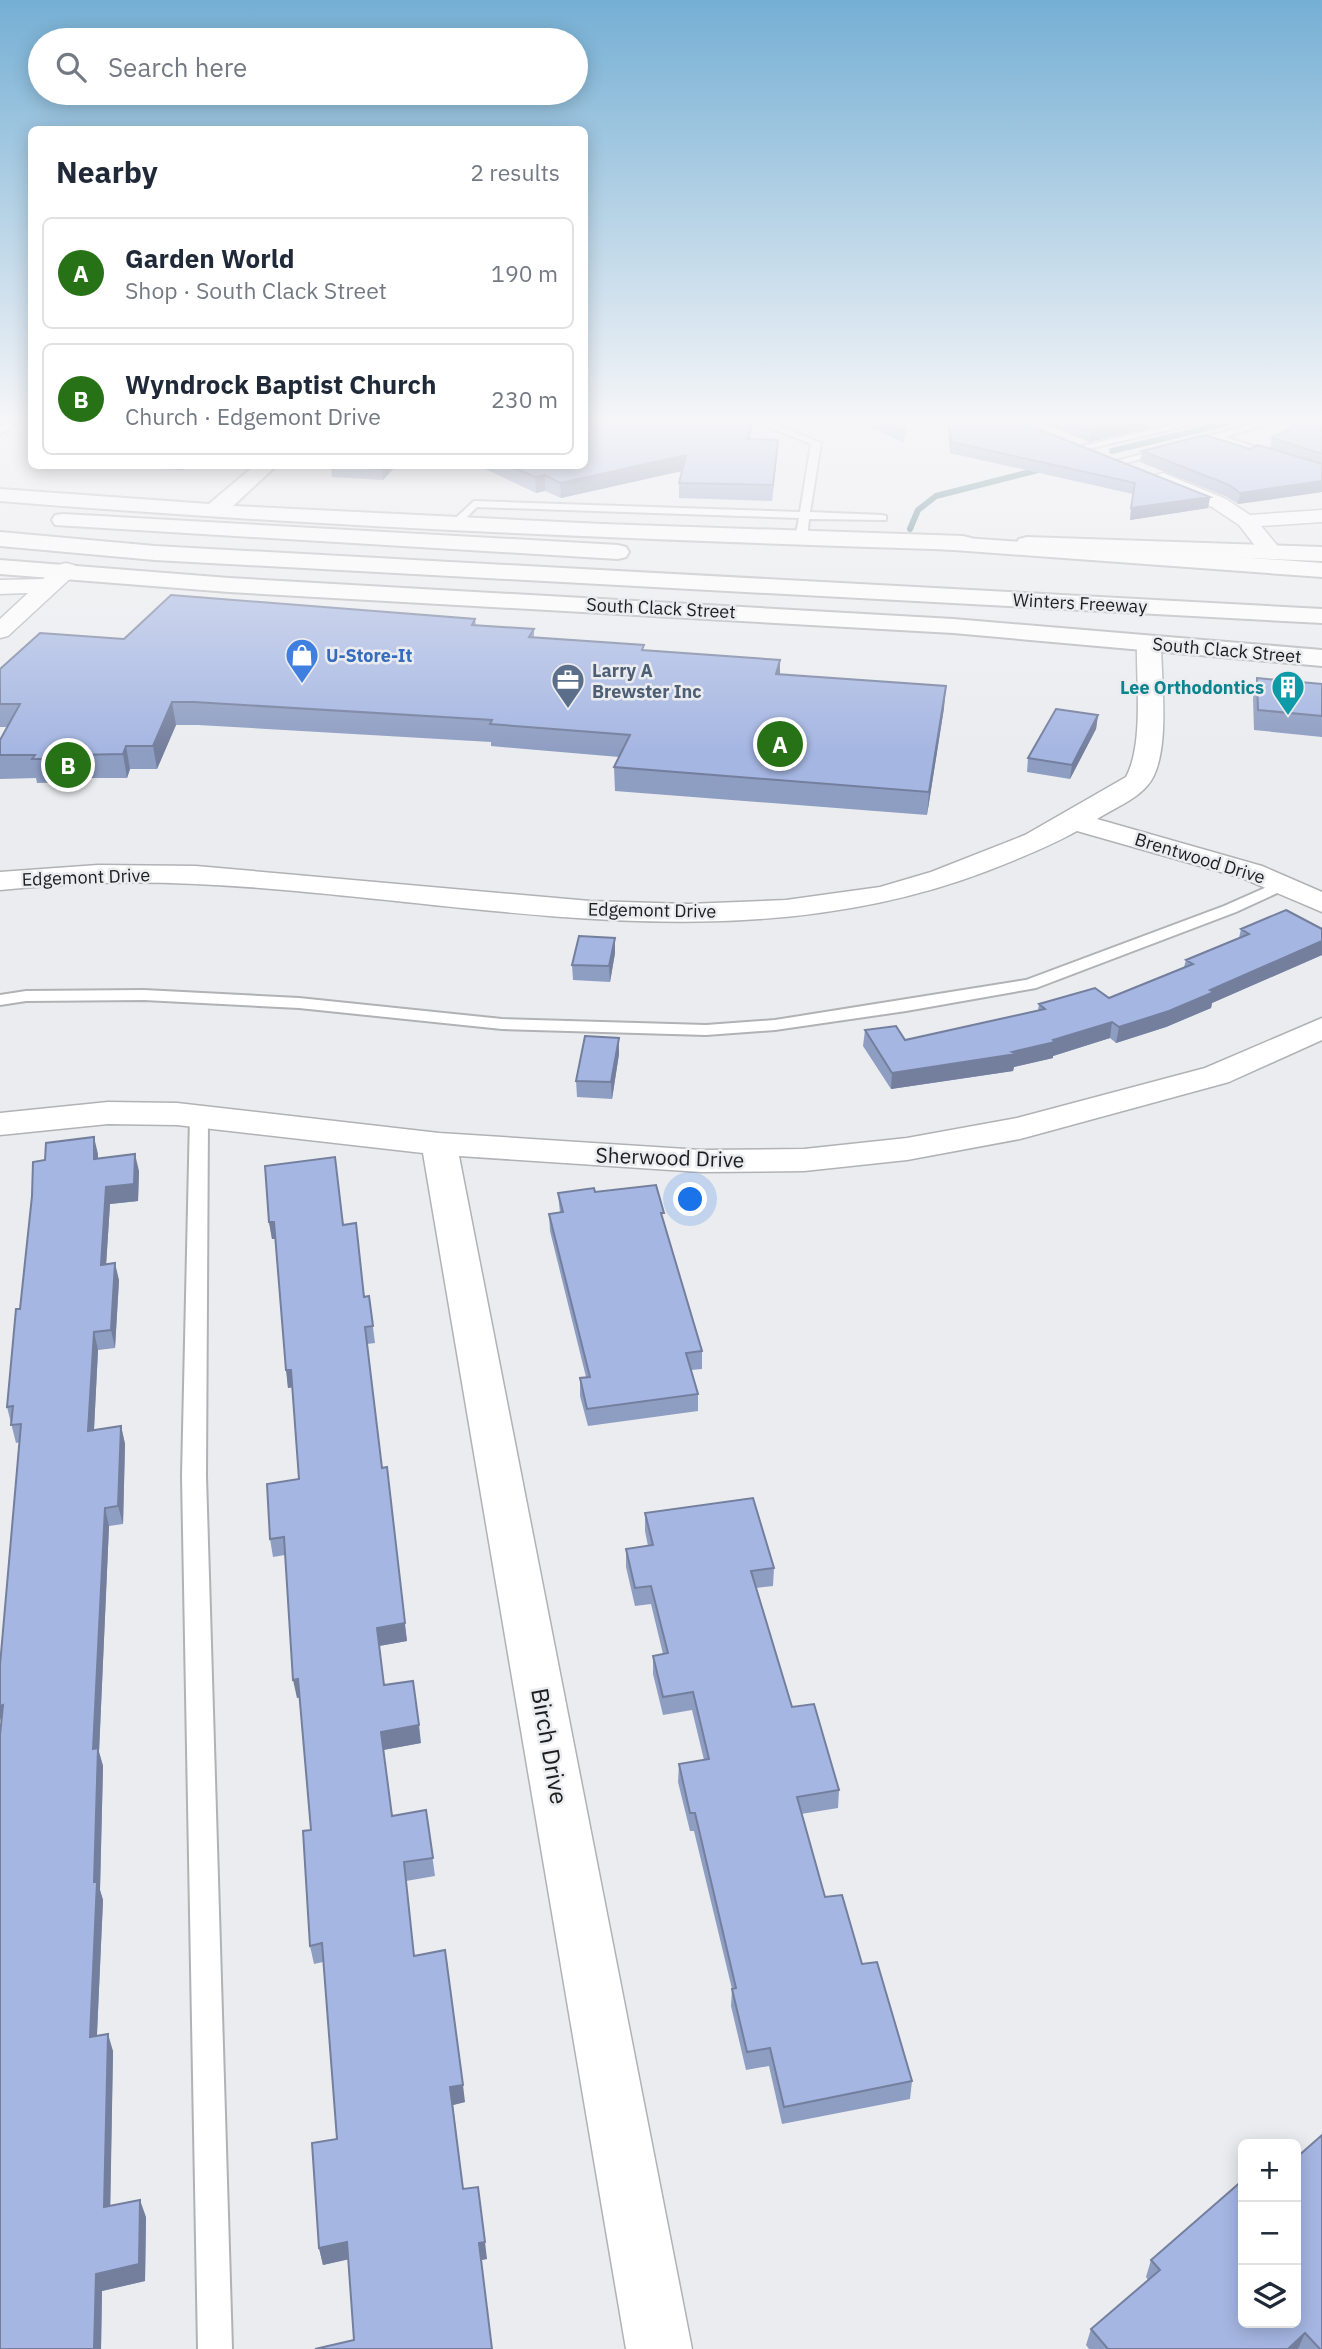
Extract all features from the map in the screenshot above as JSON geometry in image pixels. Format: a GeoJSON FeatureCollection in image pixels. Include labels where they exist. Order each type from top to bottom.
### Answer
{"type":"FeatureCollection","features":[{"type":"Feature","properties":{"kind":"main road"},"geometry":{"type":"LineString","coordinates":[[294,533],[667,555]]}},
{"type":"Feature","properties":{"kind":"main road"},"geometry":{"type":"LineString","coordinates":[[657,533],[1322,554]]}},
{"type":"Feature","properties":{"kind":"main road","name":"Winters Freeway"},"geometry":{"type":"LineString","coordinates":[[0,539],[168,554],[1322,616]]}},
{"type":"Feature","properties":{"kind":"main road"},"geometry":{"type":"LineString","coordinates":[[922,541],[1322,570]]}},
{"type":"Feature","properties":{"kind":"main road","name":"South Clack Street"},"geometry":{"type":"LineString","coordinates":[[0,567],[57,578],[706,610],[953,626],[1322,658]]}},
{"type":"Feature","properties":{"kind":"main road"},"geometry":{"type":"LineString","coordinates":[[706,610],[1322,625]]}},
{"type":"Feature","properties":{"kind":"street"},"geometry":{"type":"LineString","coordinates":[[1256,533],[1271,551]]}},
{"type":"Feature","properties":{"kind":"street"},"geometry":{"type":"LineString","coordinates":[[0,587],[57,578]]}},
{"type":"Feature","properties":{"kind":"street"},"geometry":{"type":"LineString","coordinates":[[0,631],[57,578]]}},
{"type":"Feature","properties":{"kind":"street","name":"Edgemont Drive"},"geometry":{"type":"LineString","coordinates":[[0,881],[134,874],[222,877],[611,912],[787,909],[873,896],[934,881],[1027,847],[1074,821],[1140,778],[1148,755],[1149,643]]}},
{"type":"Feature","properties":{"kind":"street","name":"Brentwood Drive"},"geometry":{"type":"LineString","coordinates":[[1074,821],[1252,872],[1322,903]]}},
{"type":"Feature","properties":{"kind":"street","name":"Sherwood Drive"},"geometry":{"type":"LineString","coordinates":[[0,1124],[108,1113],[199,1116],[439,1144],[701,1161],[804,1160],[908,1149],[1020,1128],[1217,1075],[1322,1028]]}},
{"type":"Feature","properties":{"kind":"street","name":"Birch Drive"},"geometry":{"type":"LineString","coordinates":[[439,1144],[659,2349]]}},
{"type":"Feature","properties":{"kind":"lane"},"geometry":{"type":"LineString","coordinates":[[801,538],[802,533]]}},
{"type":"Feature","properties":{"kind":"lane"},"geometry":{"type":"LineString","coordinates":[[0,999],[26,996],[145,995],[299,1003],[502,1024],[706,1030],[775,1025],[1030,984],[1230,909],[1283,885]]}},
{"type":"Feature","properties":{"kind":"lane"},"geometry":{"type":"LineString","coordinates":[[199,1116],[194,1476],[215,2349]]}},
{"type":"Feature","properties":{"kind":"building"},"geometry":{"type":"Polygon","coordinates":[[[171,595],[475,619],[472,625],[534,629],[529,637],[644,645],[642,650],[780,660],[776,674],[946,686],[929,792],[614,767],[630,735],[490,724],[492,720],[194,702],[172,702],[153,746],[126,746],[123,754],[72,755],[70,759],[32,759],[35,755],[0,755],[0,740],[20,704],[0,704],[0,669],[40,633],[124,639],[171,595]]]}},
{"type":"Feature","properties":{"kind":"building"},"geometry":{"type":"Polygon","coordinates":[[[1257,678],[1322,684],[1322,716],[1258,710],[1257,678]]]}},
{"type":"Feature","properties":{"kind":"building"},"geometry":{"type":"Polygon","coordinates":[[[1056,709],[1098,715],[1072,765],[1028,758],[1056,709]]]}},
{"type":"Feature","properties":{"kind":"building"},"geometry":{"type":"Polygon","coordinates":[[[1286,910],[1322,929],[1322,941],[1210,990],[1214,992],[1169,1011],[1119,1027],[1112,1022],[1053,1040],[1055,1042],[1012,1052],[1016,1054],[892,1073],[865,1030],[896,1026],[905,1040],[1045,1009],[1039,1004],[1095,988],[1109,998],[1193,964],[1186,960],[1249,934],[1241,929],[1286,910]]]}},
{"type":"Feature","properties":{"kind":"building"},"geometry":{"type":"Polygon","coordinates":[[[579,936],[615,938],[609,966],[572,965],[579,936]]]}},
{"type":"Feature","properties":{"kind":"building"},"geometry":{"type":"Polygon","coordinates":[[[585,1036],[619,1038],[611,1082],[576,1081],[585,1036]]]}},
{"type":"Feature","properties":{"kind":"building"},"geometry":{"type":"Polygon","coordinates":[[[94,1137],[94,1159],[135,1154],[134,1184],[106,1187],[101,1265],[115,1263],[111,1330],[94,1332],[88,1431],[121,1426],[118,1506],[105,1508],[93,1749],[98,1748],[94,1882],[97,1882],[90,2037],[108,2034],[104,2207],[140,2200],[139,2264],[96,2274],[94,2349],[0,2349],[0,1735],[3,1705],[0,1706],[0,1665],[21,1424],[11,1425],[13,1406],[7,1407],[16,1309],[20,1309],[32,1196],[33,1162],[45,1160],[46,1143],[94,1137]]]}},
{"type":"Feature","properties":{"kind":"building"},"geometry":{"type":"Polygon","coordinates":[[[335,1157],[343,1225],[356,1223],[364,1297],[369,1296],[373,1326],[365,1327],[382,1468],[387,1467],[405,1623],[377,1628],[384,1685],[413,1681],[419,1725],[381,1732],[392,1816],[426,1810],[433,1858],[404,1862],[414,1956],[445,1950],[463,2085],[450,2087],[463,2189],[478,2187],[485,2242],[479,2243],[492,2349],[315,2349],[354,2340],[347,2242],[319,2248],[312,2143],[337,2139],[322,1943],[310,1946],[303,1831],[311,1830],[298,1679],[293,1680],[284,1537],[270,1539],[267,1484],[299,1479],[291,1370],[286,1370],[274,1222],[269,1222],[265,1166],[335,1157]]]}},
{"type":"Feature","properties":{"kind":"building"},"geometry":{"type":"Polygon","coordinates":[[[656,1185],[664,1213],[661,1213],[702,1351],[686,1353],[698,1394],[587,1409],[580,1378],[590,1377],[549,1214],[563,1212],[558,1193],[656,1185]]]}},
{"type":"Feature","properties":{"kind":"building"},"geometry":{"type":"Polygon","coordinates":[[[753,1498],[774,1568],[751,1571],[792,1707],[814,1704],[839,1790],[797,1797],[825,1897],[842,1895],[862,1964],[877,1962],[912,2081],[784,2107],[770,2048],[747,2052],[732,1989],[736,1988],[695,1813],[690,1813],[679,1764],[709,1759],[693,1692],[663,1697],[653,1656],[668,1653],[651,1586],[635,1588],[626,1549],[653,1545],[645,1513],[753,1498]]]}},
{"type":"Feature","properties":{"kind":"building"},"geometry":{"type":"Polygon","coordinates":[[[1322,2135],[1322,2349],[1305,2333],[1288,2349],[1108,2349],[1091,2329],[1160,2270],[1151,2260],[1238,2184],[1238,2328],[1301,2328],[1301,2154],[1322,2135]]]}},
{"type":"Feature","properties":{"kind":"place","name":"U-Store-It"},"geometry":{"type":"Point","coordinates":[302,685]}},
{"type":"Feature","properties":{"kind":"place","name":"Larry A Brewster Inc"},"geometry":{"type":"Point","coordinates":[568,710]}},
{"type":"Feature","properties":{"kind":"place","name":"Lee Orthodontics"},"geometry":{"type":"Point","coordinates":[1288,717]}},
{"type":"Feature","properties":{"kind":"place","name":"Garden World"},"geometry":{"type":"Point","coordinates":[780,744]}},
{"type":"Feature","properties":{"kind":"place","name":"Wyndrock Baptist Church"},"geometry":{"type":"Point","coordinates":[68,765]}}]}
